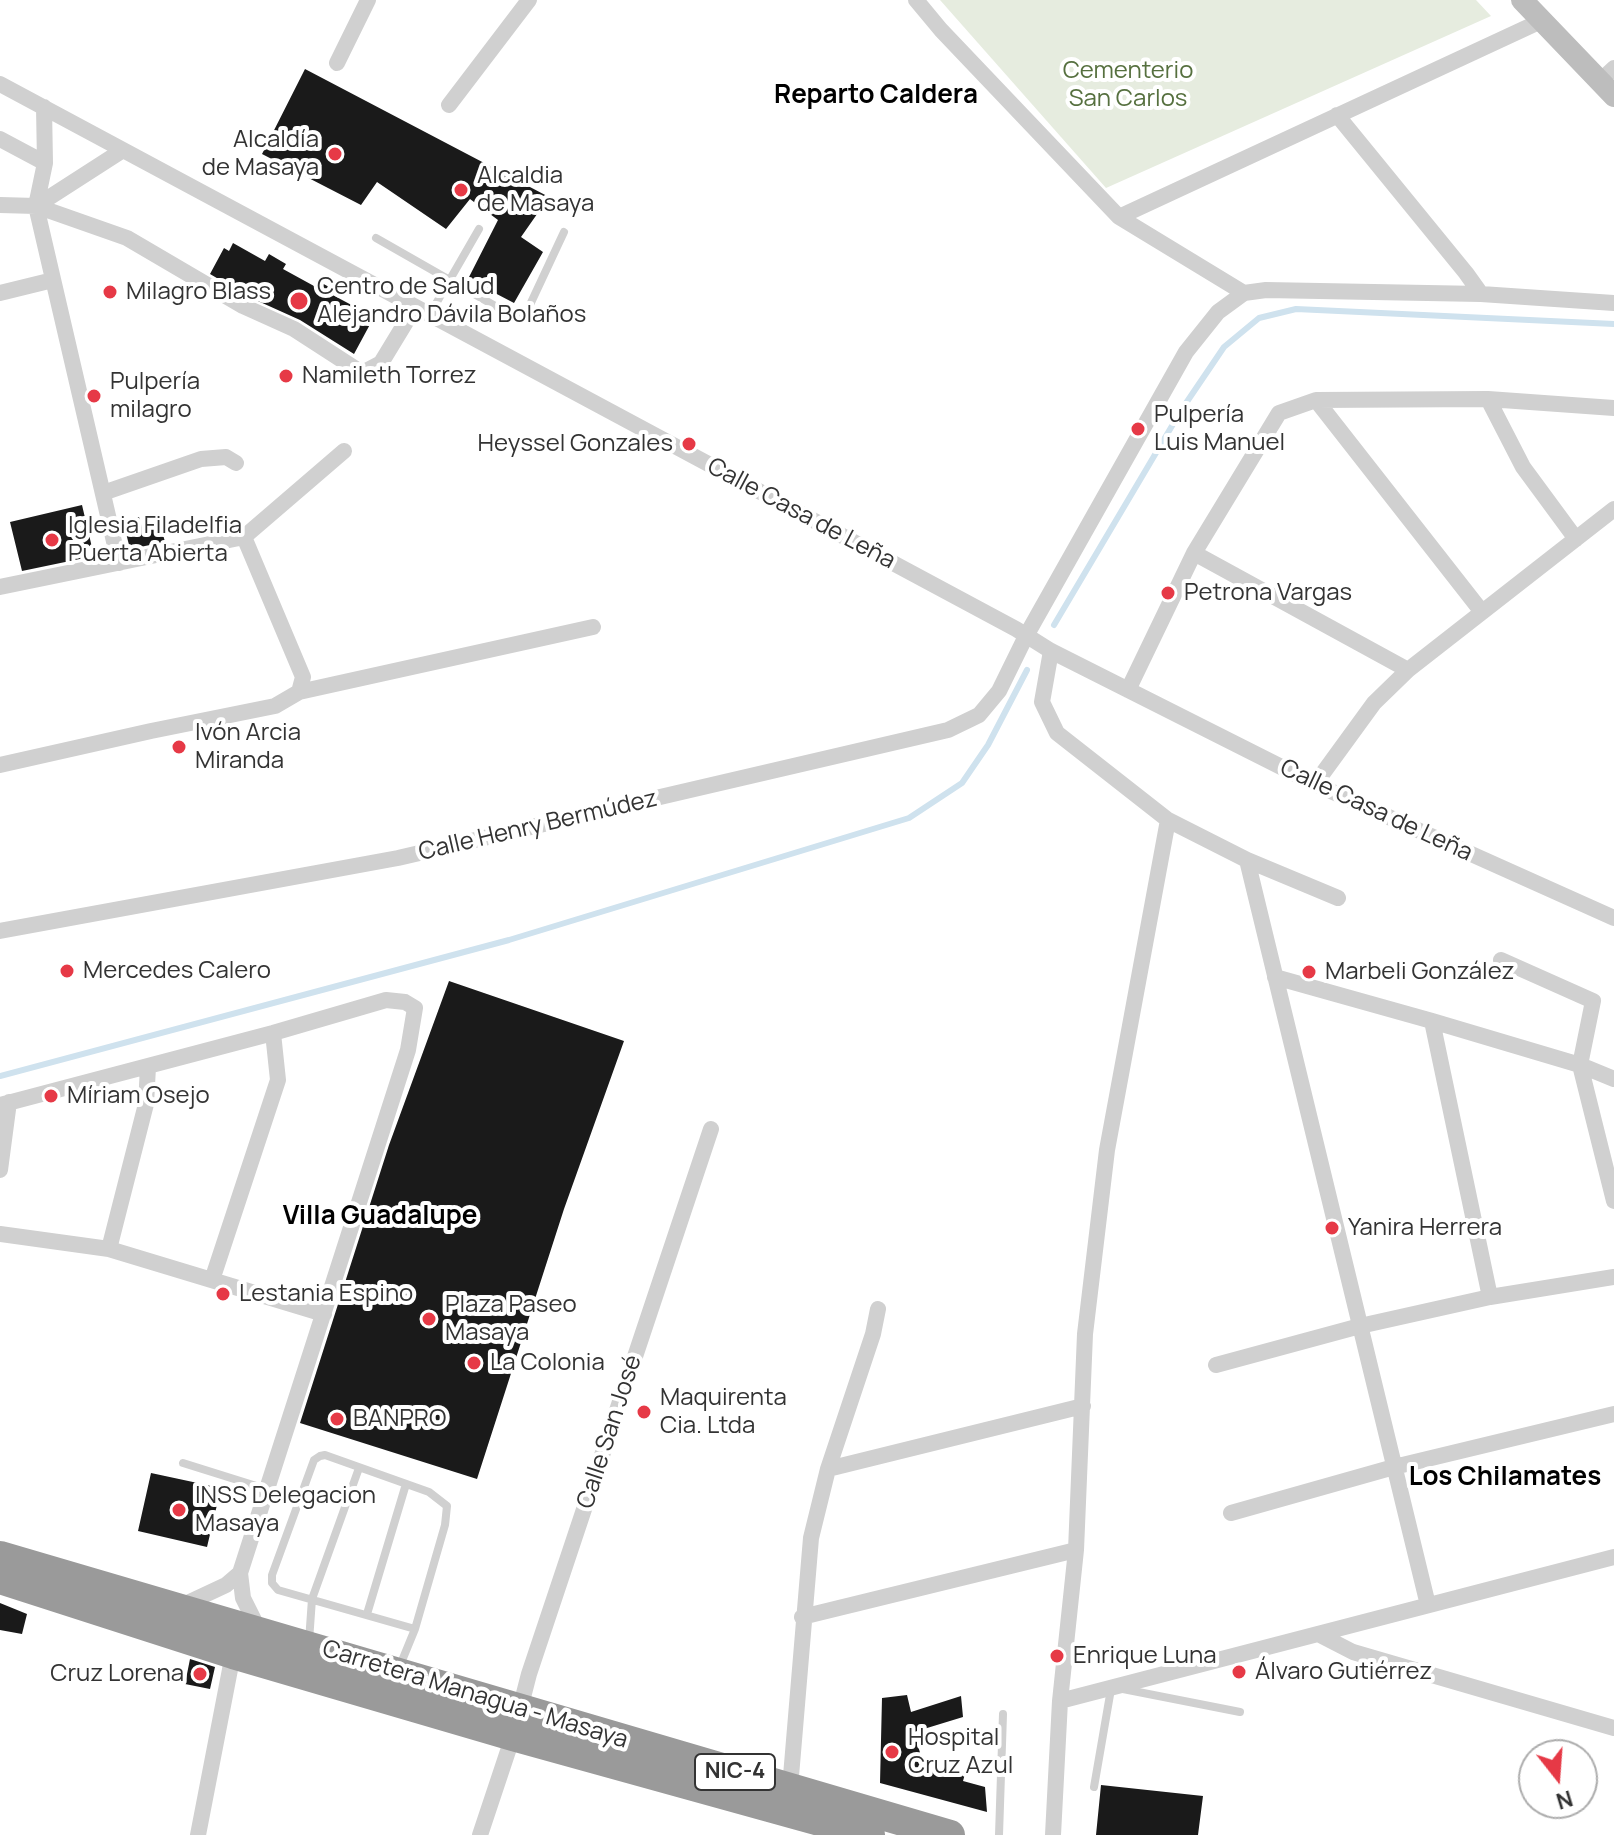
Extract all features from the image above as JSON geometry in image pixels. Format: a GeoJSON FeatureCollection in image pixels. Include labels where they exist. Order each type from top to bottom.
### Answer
{"type":"FeatureCollection","features":[{"type":"Feature","properties":{"kind":"highway","name":"Carretera Managua - Masaya"},"geometry":{"type":"LineString","coordinates":[[0,1556],[309,1646],[393,1687]]}},
{"type":"Feature","properties":{"kind":"highway","name":"Carretera Managua - Masaya"},"geometry":{"type":"LineString","coordinates":[[0,1579],[233,1654],[393,1687],[516,1723],[870,1835]]}},
{"type":"Feature","properties":{"kind":"highway","name":"Carretera Managua - Masaya"},"geometry":{"type":"LineString","coordinates":[[516,1723],[790,1788],[950,1835]]}},
{"type":"Feature","properties":{"kind":"street"},"geometry":{"type":"LineString","coordinates":[[337,63],[368,0]]}},
{"type":"Feature","properties":{"kind":"street"},"geometry":{"type":"LineString","coordinates":[[449,105],[529,0]]}},
{"type":"Feature","properties":{"kind":"street"},"geometry":{"type":"LineString","coordinates":[[916,0],[1119,217],[1244,293],[1266,290],[1481,294],[1614,303]]}},
{"type":"Feature","properties":{"kind":"street"},"geometry":{"type":"LineString","coordinates":[[1522,0],[1541,21],[1609,81]]}},
{"type":"Feature","properties":{"kind":"street"},"geometry":{"type":"LineString","coordinates":[[1119,217],[1541,21]]}},
{"type":"Feature","properties":{"kind":"street","name":"Calle Casa de Leña"},"geometry":{"type":"LineString","coordinates":[[0,84],[1051,651],[1315,784],[1614,918]]}},
{"type":"Feature","properties":{"kind":"street"},"geometry":{"type":"LineString","coordinates":[[44,107],[45,163],[36,206],[119,563]]}},
{"type":"Feature","properties":{"kind":"street"},"geometry":{"type":"LineString","coordinates":[[1337,115],[1481,294]]}},
{"type":"Feature","properties":{"kind":"street"},"geometry":{"type":"LineString","coordinates":[[0,139],[45,163]]}},
{"type":"Feature","properties":{"kind":"street"},"geometry":{"type":"LineString","coordinates":[[36,206],[123,150]]}},
{"type":"Feature","properties":{"kind":"street"},"geometry":{"type":"LineString","coordinates":[[0,205],[36,206],[127,238],[243,306],[294,329],[362,373],[381,363],[422,311]]}},
{"type":"Feature","properties":{"kind":"street"},"geometry":{"type":"LineString","coordinates":[[0,293],[53,280]]}},
{"type":"Feature","properties":{"kind":"street","name":"Calle Henry Bermúdez"},"geometry":{"type":"LineString","coordinates":[[0,931],[398,858],[948,730],[979,715],[999,691],[1026,636],[1186,352],[1218,312],[1244,293]]}},
{"type":"Feature","properties":{"kind":"street"},"geometry":{"type":"LineString","coordinates":[[1488,399],[1523,467],[1576,539]]}},
{"type":"Feature","properties":{"kind":"street"},"geometry":{"type":"LineString","coordinates":[[1128,690],[1194,553],[1279,413],[1316,400],[1488,399],[1614,408]]}},
{"type":"Feature","properties":{"kind":"street"},"geometry":{"type":"LineString","coordinates":[[1316,400],[1482,612]]}},
{"type":"Feature","properties":{"kind":"street"},"geometry":{"type":"LineString","coordinates":[[0,587],[244,537],[344,451]]}},
{"type":"Feature","properties":{"kind":"street"},"geometry":{"type":"LineString","coordinates":[[103,493],[201,459],[226,457],[236,463]]}},
{"type":"Feature","properties":{"kind":"street"},"geometry":{"type":"LineString","coordinates":[[1315,784],[1374,703],[1408,670],[1614,509]]}},
{"type":"Feature","properties":{"kind":"street"},"geometry":{"type":"LineString","coordinates":[[244,537],[303,677],[299,692]]}},
{"type":"Feature","properties":{"kind":"street"},"geometry":{"type":"LineString","coordinates":[[1194,553],[1408,670]]}},
{"type":"Feature","properties":{"kind":"street"},"geometry":{"type":"LineString","coordinates":[[0,765],[275,706],[299,692],[593,627]]}},
{"type":"Feature","properties":{"kind":"street"},"geometry":{"type":"LineString","coordinates":[[1051,651],[1042,702],[1057,733],[1168,820],[1247,860],[1338,898]]}},
{"type":"Feature","properties":{"kind":"street"},"geometry":{"type":"LineString","coordinates":[[1053,1835],[1060,1701],[1076,1550],[1085,1334],[1107,1150],[1168,820]]}},
{"type":"Feature","properties":{"kind":"street"},"geometry":{"type":"LineString","coordinates":[[1247,860],[1428,1605]]}},
{"type":"Feature","properties":{"kind":"street"},"geometry":{"type":"LineString","coordinates":[[1501,960],[1593,1001],[1580,1065],[1614,1201]]}},
{"type":"Feature","properties":{"kind":"street"},"geometry":{"type":"LineString","coordinates":[[1275,977],[1580,1065],[1614,1079]]}},
{"type":"Feature","properties":{"kind":"street"},"geometry":{"type":"LineString","coordinates":[[0,1170],[4,1103],[148,1067],[386,1000],[405,1002],[415,1008],[408,1050],[240,1573],[243,1598],[260,1632]]}},
{"type":"Feature","properties":{"kind":"street"},"geometry":{"type":"LineString","coordinates":[[1432,1021],[1490,1297]]}},
{"type":"Feature","properties":{"kind":"street"},"geometry":{"type":"LineString","coordinates":[[212,1280],[278,1080],[273,1033]]}},
{"type":"Feature","properties":{"kind":"street"},"geometry":{"type":"LineString","coordinates":[[109,1249],[146,1104],[148,1067]]}},
{"type":"Feature","properties":{"kind":"street","name":"Calle San José"},"geometry":{"type":"LineString","coordinates":[[480,1835],[534,1658],[711,1129]]}},
{"type":"Feature","properties":{"kind":"street"},"geometry":{"type":"LineString","coordinates":[[0,1234],[109,1249],[324,1314]]}},
{"type":"Feature","properties":{"kind":"street"},"geometry":{"type":"LineString","coordinates":[[1216,1365],[1360,1326],[1490,1297],[1614,1277]]}},
{"type":"Feature","properties":{"kind":"street"},"geometry":{"type":"LineString","coordinates":[[790,1788],[811,1538],[828,1469],[873,1334],[878,1309]]}},
{"type":"Feature","properties":{"kind":"street"},"geometry":{"type":"LineString","coordinates":[[828,1469],[1083,1406]]}},
{"type":"Feature","properties":{"kind":"street"},"geometry":{"type":"LineString","coordinates":[[1231,1513],[1394,1467],[1614,1414]]}},
{"type":"Feature","properties":{"kind":"street"},"geometry":{"type":"LineString","coordinates":[[802,1617],[1076,1550]]}},
{"type":"Feature","properties":{"kind":"street"},"geometry":{"type":"LineString","coordinates":[[1060,1701],[1614,1557]]}},
{"type":"Feature","properties":{"kind":"street"},"geometry":{"type":"LineString","coordinates":[[177,1608],[226,1585],[240,1573]]}},
{"type":"Feature","properties":{"kind":"street"},"geometry":{"type":"LineString","coordinates":[[1318,1634],[1353,1652],[1614,1728]]}},
{"type":"Feature","properties":{"kind":"street"},"geometry":{"type":"LineString","coordinates":[[198,1835],[233,1654]]}},
{"type":"Feature","properties":{"kind":"lane"},"geometry":{"type":"LineString","coordinates":[[422,311],[449,281],[479,229]]}},
{"type":"Feature","properties":{"kind":"lane"},"geometry":{"type":"LineString","coordinates":[[376,238],[518,319],[528,309],[564,232]]}},
{"type":"Feature","properties":{"kind":"lane"},"geometry":{"type":"LineString","coordinates":[[393,1687],[415,1629],[448,1515],[447,1506],[439,1498],[406,1484],[325,1455],[314,1460],[272,1575],[272,1583],[278,1590],[415,1629]]}},
{"type":"Feature","properties":{"kind":"lane"},"geometry":{"type":"LineString","coordinates":[[183,1463],[267,1489]]}},
{"type":"Feature","properties":{"kind":"lane"},"geometry":{"type":"LineString","coordinates":[[309,1646],[312,1599],[359,1468]]}},
{"type":"Feature","properties":{"kind":"lane"},"geometry":{"type":"LineString","coordinates":[[367,1614],[406,1484]]}},
{"type":"Feature","properties":{"kind":"lane"},"geometry":{"type":"LineString","coordinates":[[1094,1787],[1111,1687],[1240,1712]]}},
{"type":"Feature","properties":{"kind":"lane"},"geometry":{"type":"LineString","coordinates":[[999,1835],[1003,1714]]}},
{"type":"Feature","properties":{"kind":"green space","name":"Cementerio San Carlos"},"geometry":{"type":"Polygon","coordinates":[[[940,0],[1476,0],[1491,16],[1106,188],[940,0]]]}},
{"type":"Feature","properties":{"kind":"building","name":"Alcaldia de Masaya"},"geometry":{"type":"Polygon","coordinates":[[[305,69],[549,197],[521,237],[543,252],[514,303],[468,279],[498,220],[470,199],[446,229],[377,182],[361,205],[262,154],[305,69]]]}},
{"type":"Feature","properties":{"kind":"building"},"geometry":{"type":"Polygon","coordinates":[[[233,243],[265,261],[269,254],[286,264],[283,269],[314,286],[318,281],[331,288],[329,293],[374,317],[354,354],[300,320],[249,297],[210,274],[224,248],[229,251],[233,243]]]}},
{"type":"Feature","properties":{"kind":"building","name":"Iglesia Filadelfia Puerta Abierta"},"geometry":{"type":"Polygon","coordinates":[[[82,505],[94,556],[22,571],[10,522],[82,505]]]}},
{"type":"Feature","properties":{"kind":"building"},"geometry":{"type":"Polygon","coordinates":[[[139,517],[143,531],[161,527],[165,542],[130,549],[123,521],[139,517]]]}},
{"type":"Feature","properties":{"kind":"building","name":"Plaza Paseo Masaya"},"geometry":{"type":"Polygon","coordinates":[[[449,981],[624,1041],[564,1209],[477,1479],[300,1423],[389,1145],[449,981]]]}},
{"type":"Feature","properties":{"kind":"building","name":"INSS Delegacion Masaya"},"geometry":{"type":"Polygon","coordinates":[[[151,1473],[221,1488],[207,1547],[138,1531],[151,1473]]]}},
{"type":"Feature","properties":{"kind":"building"},"geometry":{"type":"Polygon","coordinates":[[[0,1603],[27,1614],[22,1634],[0,1630],[0,1603]]]}},
{"type":"Feature","properties":{"kind":"building","name":"Cruz Lorena"},"geometry":{"type":"Polygon","coordinates":[[[190,1659],[215,1667],[210,1689],[185,1684],[190,1659]]]}},
{"type":"Feature","properties":{"kind":"building","name":"Hospital Cruz Azul"},"geometry":{"type":"Polygon","coordinates":[[[907,1695],[911,1712],[961,1696],[963,1717],[914,1732],[923,1763],[965,1774],[963,1781],[985,1787],[987,1812],[880,1783],[882,1698],[907,1695]]]}},
{"type":"Feature","properties":{"kind":"building"},"geometry":{"type":"Polygon","coordinates":[[[1101,1785],[1203,1796],[1198,1835],[1096,1835],[1101,1785]]]}},
{"type":"Feature","properties":{"kind":"waterway"},"geometry":{"type":"LineString","coordinates":[[1054,625],[1182,409],[1224,347],[1259,318],[1296,309],[1614,324]]}},
{"type":"Feature","properties":{"kind":"waterway"},"geometry":{"type":"LineString","coordinates":[[0,1076],[509,940],[909,818],[962,783],[988,745],[1027,670]]}},
{"type":"Feature","properties":{"kind":"place","name":"Alcaldía de Masaya"},"geometry":{"type":"Point","coordinates":[335,154]}},
{"type":"Feature","properties":{"kind":"place","name":"Alcaldia de Masaya"},"geometry":{"type":"Point","coordinates":[461,190]}},
{"type":"Feature","properties":{"kind":"place","name":"Milagro Blass"},"geometry":{"type":"Point","coordinates":[110,292]}},
{"type":"Feature","properties":{"kind":"place","name":"Centro de Salud Alejandro Dávila Bolaños"},"geometry":{"type":"Point","coordinates":[299,301]}},
{"type":"Feature","properties":{"kind":"place","name":"Namileth Torrez"},"geometry":{"type":"Point","coordinates":[286,376]}},
{"type":"Feature","properties":{"kind":"place","name":"Pulpería milagro"},"geometry":{"type":"Point","coordinates":[94,396]}},
{"type":"Feature","properties":{"kind":"place","name":"Pulpería Luis Manuel"},"geometry":{"type":"Point","coordinates":[1138,429]}},
{"type":"Feature","properties":{"kind":"place","name":"Heyssel Gonzales"},"geometry":{"type":"Point","coordinates":[689,444]}},
{"type":"Feature","properties":{"kind":"place","name":"Iglesia Filadelfia Puerta Abierta"},"geometry":{"type":"Point","coordinates":[52,540]}},
{"type":"Feature","properties":{"kind":"place","name":"Petrona Vargas"},"geometry":{"type":"Point","coordinates":[1168,593]}},
{"type":"Feature","properties":{"kind":"place","name":"Ivón Arcia Miranda"},"geometry":{"type":"Point","coordinates":[179,747]}},
{"type":"Feature","properties":{"kind":"place","name":"Mercedes Calero"},"geometry":{"type":"Point","coordinates":[67,971]}},
{"type":"Feature","properties":{"kind":"place","name":"Marbeli González"},"geometry":{"type":"Point","coordinates":[1309,972]}},
{"type":"Feature","properties":{"kind":"place","name":"Míriam Osejo"},"geometry":{"type":"Point","coordinates":[51,1096]}},
{"type":"Feature","properties":{"kind":"place","name":"Yanira Herrera"},"geometry":{"type":"Point","coordinates":[1332,1228]}},
{"type":"Feature","properties":{"kind":"place","name":"Lestania Espino"},"geometry":{"type":"Point","coordinates":[223,1294]}},
{"type":"Feature","properties":{"kind":"place","name":"Plaza Paseo Masaya"},"geometry":{"type":"Point","coordinates":[429,1319]}},
{"type":"Feature","properties":{"kind":"place","name":"La Colonia"},"geometry":{"type":"Point","coordinates":[474,1363]}},
{"type":"Feature","properties":{"kind":"place","name":"Maquirenta Cia. Ltda"},"geometry":{"type":"Point","coordinates":[644,1412]}},
{"type":"Feature","properties":{"kind":"place","name":"BANPRO"},"geometry":{"type":"Point","coordinates":[337,1419]}},
{"type":"Feature","properties":{"kind":"place","name":"INSS Delegacion Masaya"},"geometry":{"type":"Point","coordinates":[179,1510]}},
{"type":"Feature","properties":{"kind":"place","name":"Enrique Luna"},"geometry":{"type":"Point","coordinates":[1057,1656]}},
{"type":"Feature","properties":{"kind":"place","name":"Álvaro Gutiérrez"},"geometry":{"type":"Point","coordinates":[1239,1672]}},
{"type":"Feature","properties":{"kind":"place","name":"Cruz Lorena"},"geometry":{"type":"Point","coordinates":[200,1674]}},
{"type":"Feature","properties":{"kind":"place","name":"Hospital Cruz Azul"},"geometry":{"type":"Point","coordinates":[892,1752]}},
{"type":"Feature","properties":{"kind":"district","name":"Reparto Caldera"},"geometry":{"type":"Point","coordinates":[876,96]}},
{"type":"Feature","properties":{"kind":"district","name":"Villa Guadalupe"},"geometry":{"type":"Point","coordinates":[380,1217]}},
{"type":"Feature","properties":{"kind":"district","name":"Los Chilamates"},"geometry":{"type":"Point","coordinates":[1505,1478]}}]}
